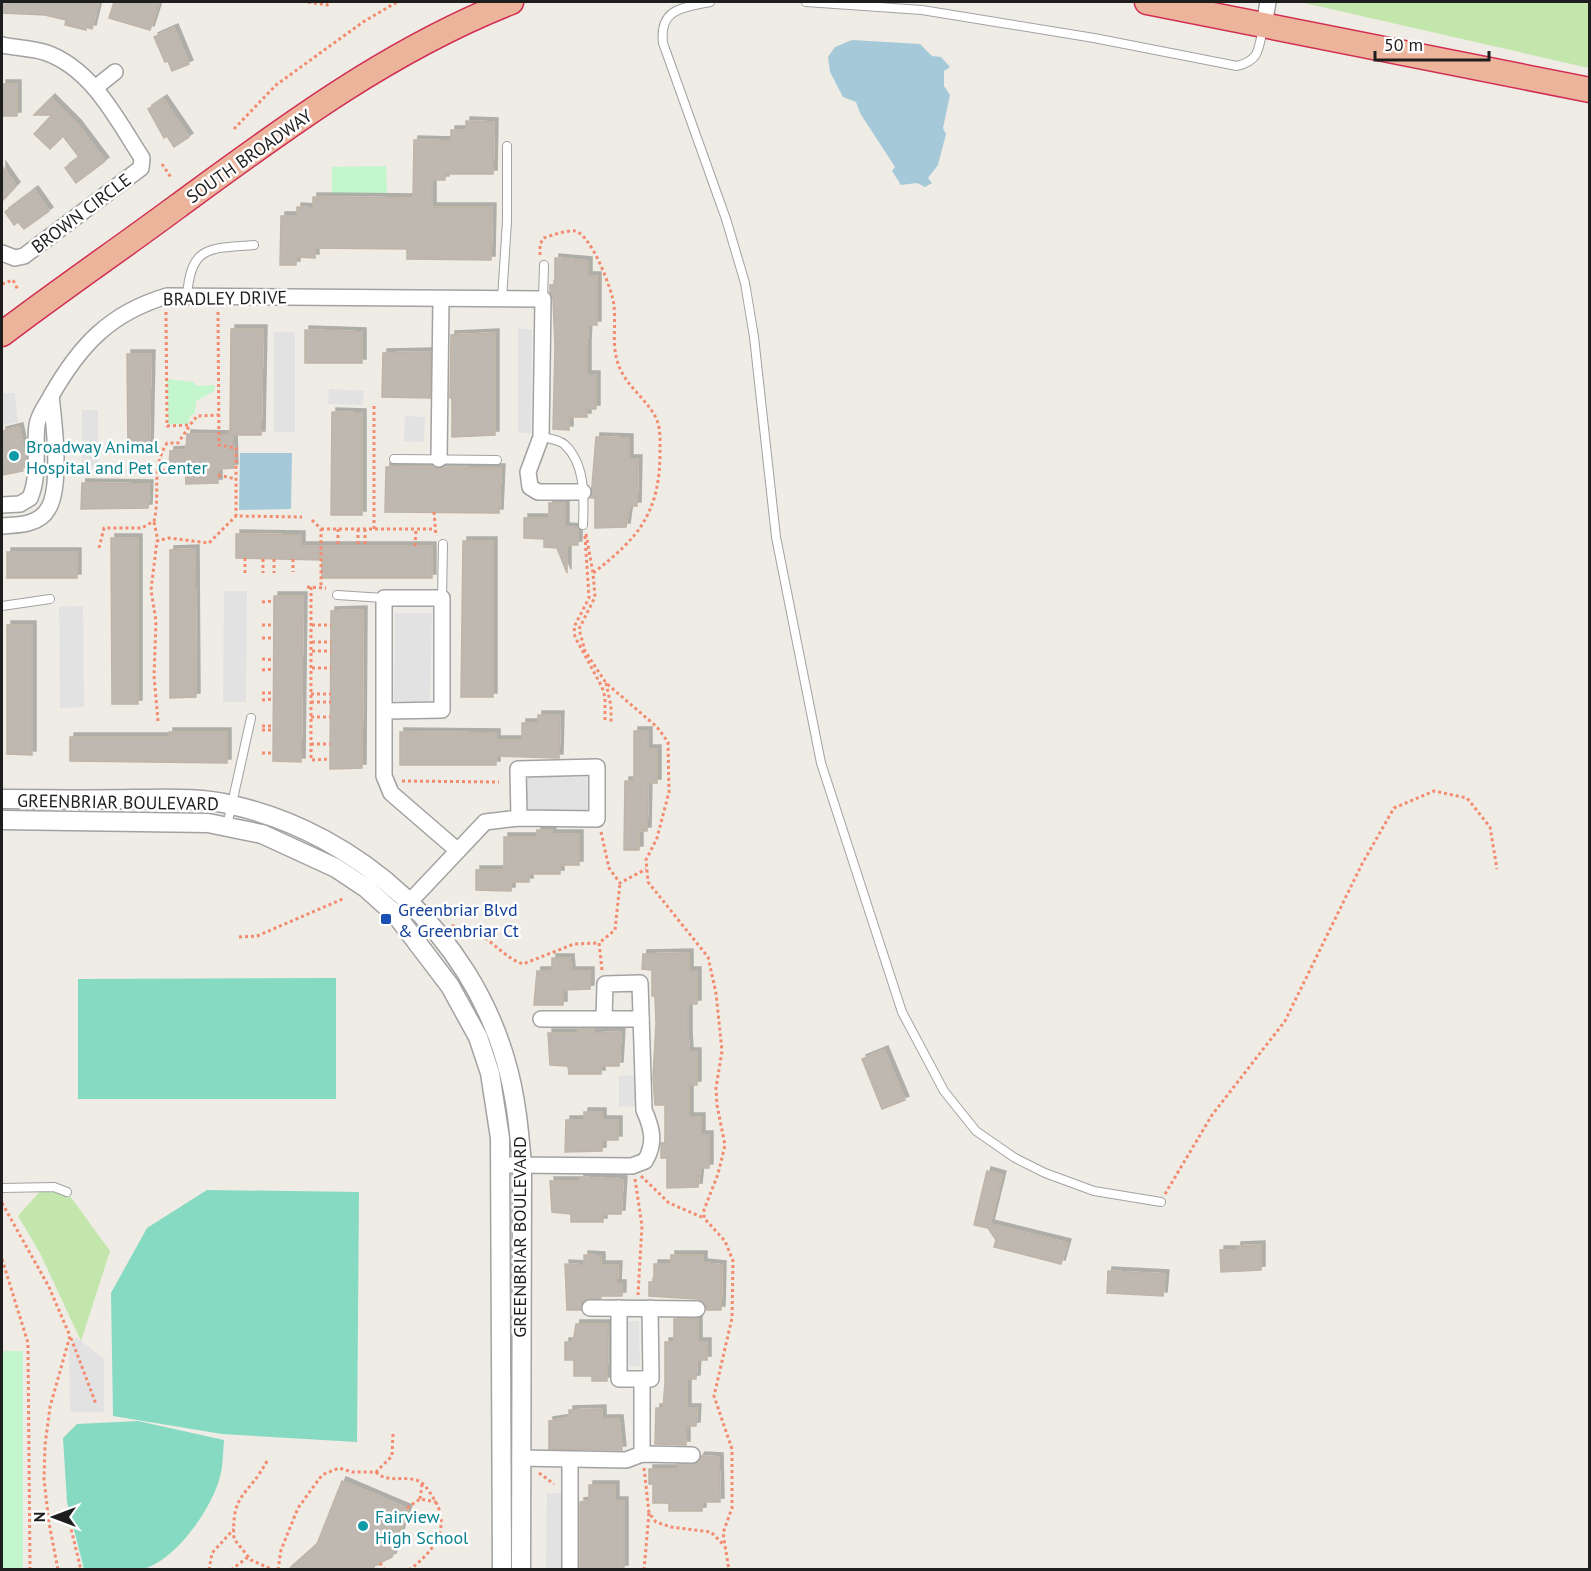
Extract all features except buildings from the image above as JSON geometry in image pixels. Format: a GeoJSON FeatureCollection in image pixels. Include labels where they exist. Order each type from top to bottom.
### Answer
{"type":"FeatureCollection","features":[{"type":"Feature","properties":{"kind":"highway","name":"SOUTH BROADWAY"},"geometry":{"type":"LineString","coordinates":[[2,334],[273,136],[334,96],[446,30],[511,2]]}},
{"type":"Feature","properties":{"kind":"highway"},"geometry":{"type":"LineString","coordinates":[[1147,2],[1590,90]]}},
{"type":"Feature","properties":{"kind":"street"},"geometry":{"type":"LineString","coordinates":[[1264,25],[1268,2]]}},
{"type":"Feature","properties":{"kind":"street","name":"BROWN CIRCLE"},"geometry":{"type":"LineString","coordinates":[[2,45],[47,53],[73,68],[95,88],[142,158],[141,168],[24,256],[15,258],[2,253]]}},
{"type":"Feature","properties":{"kind":"street"},"geometry":{"type":"LineString","coordinates":[[95,88],[115,72]]}},
{"type":"Feature","properties":{"kind":"street","name":"BRADLEY DRIVE"},"geometry":{"type":"LineString","coordinates":[[2,505],[20,504],[30,498],[37,468],[37,423],[73,359],[113,321],[140,304],[167,296],[543,299]]}},
{"type":"Feature","properties":{"kind":"street"},"geometry":{"type":"LineString","coordinates":[[439,459],[441,298]]}},
{"type":"Feature","properties":{"kind":"street"},"geometry":{"type":"LineString","coordinates":[[543,299],[541,436],[528,472],[530,487],[538,492],[583,492]]}},
{"type":"Feature","properties":{"kind":"street"},"geometry":{"type":"LineString","coordinates":[[2,526],[36,520],[48,510],[53,498],[56,434],[51,396]]}},
{"type":"Feature","properties":{"kind":"street"},"geometry":{"type":"LineString","coordinates":[[386,711],[442,710],[442,598],[384,598],[386,711],[384,776],[391,793],[457,850]]}},
{"type":"Feature","properties":{"kind":"street"},"geometry":{"type":"LineString","coordinates":[[396,915],[485,822],[519,818],[597,819],[597,768],[518,770],[519,818]]}},
{"type":"Feature","properties":{"kind":"street","name":"GREENBRIAR BOULEVARD"},"geometry":{"type":"LineString","coordinates":[[2,799],[191,800],[231,804],[302,828],[346,850],[410,902],[442,938],[467,975],[492,1024],[506,1061],[515,1100],[522,1165],[521,1569]]}},
{"type":"Feature","properties":{"kind":"street","name":"GREENBRIAR BOULEVARD"},"geometry":{"type":"LineString","coordinates":[[2,820],[179,821],[227,826],[262,834],[336,868],[366,888],[396,915],[450,986],[478,1037],[493,1091],[501,1165],[502,1569]]}},
{"type":"Feature","properties":{"kind":"street"},"geometry":{"type":"LineString","coordinates":[[501,1165],[632,1166],[645,1161],[652,1150],[652,1128],[644,1110],[640,983],[605,984],[604,1018]]}},
{"type":"Feature","properties":{"kind":"street"},"geometry":{"type":"LineString","coordinates":[[541,1019],[641,1018]]}},
{"type":"Feature","properties":{"kind":"street"},"geometry":{"type":"LineString","coordinates":[[591,1308],[697,1309]]}},
{"type":"Feature","properties":{"kind":"street"},"geometry":{"type":"LineString","coordinates":[[619,1308],[619,1378],[651,1378],[645,1308]]}},
{"type":"Feature","properties":{"kind":"street"},"geometry":{"type":"LineString","coordinates":[[642,1378],[642,1454]]}},
{"type":"Feature","properties":{"kind":"street"},"geometry":{"type":"LineString","coordinates":[[520,1458],[626,1460],[642,1454],[692,1455]]}},
{"type":"Feature","properties":{"kind":"street"},"geometry":{"type":"LineString","coordinates":[[570,1460],[570,1569]]}},
{"type":"Feature","properties":{"kind":"lane"},"geometry":{"type":"LineString","coordinates":[[710,2],[676,9],[665,20],[662,30],[663,43],[722,208],[745,283],[754,337],[764,448],[776,537],[821,763],[902,1011],[944,1091],[976,1131],[1015,1158],[1045,1173],[1094,1191],[1161,1202]]}},
{"type":"Feature","properties":{"kind":"lane"},"geometry":{"type":"LineString","coordinates":[[806,2],[922,10],[1094,38],[1237,66],[1251,62],[1257,56],[1264,25]]}},
{"type":"Feature","properties":{"kind":"lane"},"geometry":{"type":"LineString","coordinates":[[502,299],[507,220],[507,147]]}},
{"type":"Feature","properties":{"kind":"lane"},"geometry":{"type":"LineString","coordinates":[[188,296],[192,266],[196,259],[217,249],[254,245]]}},
{"type":"Feature","properties":{"kind":"lane"},"geometry":{"type":"LineString","coordinates":[[543,299],[544,265]]}},
{"type":"Feature","properties":{"kind":"lane"},"geometry":{"type":"LineString","coordinates":[[541,436],[563,443],[580,468],[584,529]]}},
{"type":"Feature","properties":{"kind":"lane"},"geometry":{"type":"LineString","coordinates":[[394,459],[496,460]]}},
{"type":"Feature","properties":{"kind":"lane"},"geometry":{"type":"LineString","coordinates":[[440,541],[442,598]]}},
{"type":"Feature","properties":{"kind":"lane"},"geometry":{"type":"LineString","coordinates":[[337,595],[384,598]]}},
{"type":"Feature","properties":{"kind":"lane"},"geometry":{"type":"LineString","coordinates":[[2,606],[50,599]]}},
{"type":"Feature","properties":{"kind":"lane"},"geometry":{"type":"LineString","coordinates":[[227,826],[250,718]]}},
{"type":"Feature","properties":{"kind":"lane"},"geometry":{"type":"LineString","coordinates":[[2,1188],[54,1187],[67,1192]]}},
{"type":"Feature","properties":{"kind":"path"},"geometry":{"type":"LineString","coordinates":[[308,2],[327,5],[331,2]]}},
{"type":"Feature","properties":{"kind":"path"},"geometry":{"type":"LineString","coordinates":[[234,129],[276,84],[363,22],[397,2]]}},
{"type":"Feature","properties":{"kind":"path"},"geometry":{"type":"LineString","coordinates":[[162,164],[172,179]]}},
{"type":"Feature","properties":{"kind":"path"},"geometry":{"type":"LineString","coordinates":[[544,265],[540,253],[540,244],[544,238],[574,231],[582,234],[601,265],[614,302],[614,346],[620,371],[654,414],[660,431],[660,479],[655,500],[639,530],[626,547],[593,573]]}},
{"type":"Feature","properties":{"kind":"path"},"geometry":{"type":"LineString","coordinates":[[2,285],[13,280],[18,290]]}},
{"type":"Feature","properties":{"kind":"path"},"geometry":{"type":"LineString","coordinates":[[166,312],[167,426],[190,425]]}},
{"type":"Feature","properties":{"kind":"path"},"geometry":{"type":"LineString","coordinates":[[158,541],[169,538],[209,543],[236,516],[236,448],[219,445],[218,312]]}},
{"type":"Feature","properties":{"kind":"path"},"geometry":{"type":"LineString","coordinates":[[374,406],[374,529]]}},
{"type":"Feature","properties":{"kind":"path"},"geometry":{"type":"LineString","coordinates":[[158,721],[154,676],[156,621],[151,590],[158,541],[154,521],[156,470],[167,443],[178,442],[197,416],[219,415]]}},
{"type":"Feature","properties":{"kind":"path"},"geometry":{"type":"LineString","coordinates":[[156,470],[185,471]]}},
{"type":"Feature","properties":{"kind":"path"},"geometry":{"type":"LineString","coordinates":[[218,475],[236,479]]}},
{"type":"Feature","properties":{"kind":"path"},"geometry":{"type":"LineString","coordinates":[[434,512],[433,529],[440,541]]}},
{"type":"Feature","properties":{"kind":"path"},"geometry":{"type":"LineString","coordinates":[[236,516],[302,517]]}},
{"type":"Feature","properties":{"kind":"path"},"geometry":{"type":"LineString","coordinates":[[312,520],[321,529],[324,588],[309,587],[311,760],[330,759]]}},
{"type":"Feature","properties":{"kind":"path"},"geometry":{"type":"LineString","coordinates":[[99,548],[104,528],[142,528],[154,521]]}},
{"type":"Feature","properties":{"kind":"path"},"geometry":{"type":"LineString","coordinates":[[321,529],[433,529]]}},
{"type":"Feature","properties":{"kind":"path"},"geometry":{"type":"LineString","coordinates":[[338,529],[338,546]]}},
{"type":"Feature","properties":{"kind":"path"},"geometry":{"type":"LineString","coordinates":[[358,529],[358,546]]}},
{"type":"Feature","properties":{"kind":"path"},"geometry":{"type":"LineString","coordinates":[[365,529],[365,546]]}},
{"type":"Feature","properties":{"kind":"path"},"geometry":{"type":"LineString","coordinates":[[416,529],[416,546]]}},
{"type":"Feature","properties":{"kind":"path"},"geometry":{"type":"LineString","coordinates":[[584,529],[593,573],[595,597],[579,629],[585,651],[606,683],[657,727],[668,742],[667,802],[657,838],[646,860],[648,882],[708,957],[716,993],[722,1042],[717,1105],[725,1145],[718,1174],[704,1210],[704,1218]]}},
{"type":"Feature","properties":{"kind":"path"},"geometry":{"type":"LineString","coordinates":[[584,529],[589,598],[574,627],[580,649],[605,697],[605,723]]}},
{"type":"Feature","properties":{"kind":"path"},"geometry":{"type":"LineString","coordinates":[[245,558],[245,574]]}},
{"type":"Feature","properties":{"kind":"path"},"geometry":{"type":"LineString","coordinates":[[263,559],[263,573]]}},
{"type":"Feature","properties":{"kind":"path"},"geometry":{"type":"LineString","coordinates":[[274,559],[274,573]]}},
{"type":"Feature","properties":{"kind":"path"},"geometry":{"type":"LineString","coordinates":[[293,559],[293,572]]}},
{"type":"Feature","properties":{"kind":"path"},"geometry":{"type":"LineString","coordinates":[[262,602],[274,601]]}},
{"type":"Feature","properties":{"kind":"path"},"geometry":{"type":"LineString","coordinates":[[262,625],[274,625]]}},
{"type":"Feature","properties":{"kind":"path"},"geometry":{"type":"LineString","coordinates":[[311,625],[331,625]]}},
{"type":"Feature","properties":{"kind":"path"},"geometry":{"type":"LineString","coordinates":[[262,638],[274,638]]}},
{"type":"Feature","properties":{"kind":"path"},"geometry":{"type":"LineString","coordinates":[[311,642],[331,642]]}},
{"type":"Feature","properties":{"kind":"path"},"geometry":{"type":"LineString","coordinates":[[311,651],[331,651]]}},
{"type":"Feature","properties":{"kind":"path"},"geometry":{"type":"LineString","coordinates":[[262,659],[274,660]]}},
{"type":"Feature","properties":{"kind":"path"},"geometry":{"type":"LineString","coordinates":[[311,668],[331,668]]}},
{"type":"Feature","properties":{"kind":"path"},"geometry":{"type":"LineString","coordinates":[[262,670],[274,669]]}},
{"type":"Feature","properties":{"kind":"path"},"geometry":{"type":"LineString","coordinates":[[606,683],[611,706],[610,723]]}},
{"type":"Feature","properties":{"kind":"path"},"geometry":{"type":"LineString","coordinates":[[262,693],[274,693]]}},
{"type":"Feature","properties":{"kind":"path"},"geometry":{"type":"LineString","coordinates":[[311,694],[331,694]]}},
{"type":"Feature","properties":{"kind":"path"},"geometry":{"type":"LineString","coordinates":[[262,700],[274,699]]}},
{"type":"Feature","properties":{"kind":"path"},"geometry":{"type":"LineString","coordinates":[[311,702],[331,702]]}},
{"type":"Feature","properties":{"kind":"path"},"geometry":{"type":"LineString","coordinates":[[311,717],[330,717]]}},
{"type":"Feature","properties":{"kind":"path"},"geometry":{"type":"LineString","coordinates":[[262,728],[273,728]]}},
{"type":"Feature","properties":{"kind":"path"},"geometry":{"type":"LineString","coordinates":[[311,744],[330,744]]}},
{"type":"Feature","properties":{"kind":"path"},"geometry":{"type":"LineString","coordinates":[[262,753],[273,753]]}},
{"type":"Feature","properties":{"kind":"path"},"geometry":{"type":"LineString","coordinates":[[395,781],[499,782]]}},
{"type":"Feature","properties":{"kind":"path"},"geometry":{"type":"LineString","coordinates":[[1161,1202],[1212,1115],[1285,1021],[1362,864],[1394,808],[1434,791],[1467,798],[1490,827],[1497,869]]}},
{"type":"Feature","properties":{"kind":"path"},"geometry":{"type":"LineString","coordinates":[[450,923],[460,930],[478,933],[515,961],[523,964],[573,944],[599,943],[615,930],[620,883],[609,868],[597,819]]}},
{"type":"Feature","properties":{"kind":"path"},"geometry":{"type":"LineString","coordinates":[[620,883],[646,869]]}},
{"type":"Feature","properties":{"kind":"path"},"geometry":{"type":"LineString","coordinates":[[239,937],[257,936],[345,898]]}},
{"type":"Feature","properties":{"kind":"path"},"geometry":{"type":"LineString","coordinates":[[599,943],[599,961],[605,984]]}},
{"type":"Feature","properties":{"kind":"path"},"geometry":{"type":"LineString","coordinates":[[632,1166],[651,1188],[669,1203],[704,1218],[725,1241],[733,1261],[732,1318],[714,1396],[732,1449],[732,1508],[723,1533],[729,1569]]}},
{"type":"Feature","properties":{"kind":"path"},"geometry":{"type":"LineString","coordinates":[[632,1166],[642,1226],[638,1266],[645,1308]]}},
{"type":"Feature","properties":{"kind":"path"},"geometry":{"type":"LineString","coordinates":[[2,1203],[49,1287],[96,1404]]}},
{"type":"Feature","properties":{"kind":"path"},"geometry":{"type":"LineString","coordinates":[[2,1259],[28,1343],[30,1569]]}},
{"type":"Feature","properties":{"kind":"path"},"geometry":{"type":"LineString","coordinates":[[58,1569],[49,1523],[44,1479],[45,1445],[50,1407],[70,1336]]}},
{"type":"Feature","properties":{"kind":"path"},"geometry":{"type":"LineString","coordinates":[[267,1461],[259,1476],[237,1502],[234,1539],[248,1557],[275,1569],[298,1508],[322,1475],[339,1468],[352,1473],[376,1472],[392,1456],[393,1434]]}},
{"type":"Feature","properties":{"kind":"path"},"geometry":{"type":"LineString","coordinates":[[642,1454],[648,1513],[644,1569]]}},
{"type":"Feature","properties":{"kind":"path"},"geometry":{"type":"LineString","coordinates":[[376,1472],[379,1476],[417,1480],[437,1503],[442,1515],[438,1539],[431,1552],[410,1569]]}},
{"type":"Feature","properties":{"kind":"path"},"geometry":{"type":"LineString","coordinates":[[539,1473],[557,1486]]}},
{"type":"Feature","properties":{"kind":"path"},"geometry":{"type":"LineString","coordinates":[[420,1499],[422,1484]]}},
{"type":"Feature","properties":{"kind":"path"},"geometry":{"type":"LineString","coordinates":[[406,1508],[420,1499],[437,1503]]}},
{"type":"Feature","properties":{"kind":"path"},"geometry":{"type":"LineString","coordinates":[[67,1512],[81,1569]]}},
{"type":"Feature","properties":{"kind":"path"},"geometry":{"type":"LineString","coordinates":[[648,1513],[656,1522],[671,1527],[711,1532],[724,1545]]}},
{"type":"Feature","properties":{"kind":"path"},"geometry":{"type":"LineString","coordinates":[[209,1569],[212,1553],[234,1529]]}},
{"type":"Feature","properties":{"kind":"path"},"geometry":{"type":"LineString","coordinates":[[231,1569],[248,1557]]}},
{"type":"Feature","properties":{"kind":"path"},"geometry":{"type":"LineString","coordinates":[[381,1563],[385,1569]]}},
{"type":"Feature","properties":{"kind":"green space"},"geometry":{"type":"Polygon","coordinates":[[[1300,2],[1589,2],[1589,68],[1300,2]]]}},
{"type":"Feature","properties":{"kind":"green space"},"geometry":{"type":"Polygon","coordinates":[[[386,166],[387,193],[332,193],[332,167],[386,166]]]}},
{"type":"Feature","properties":{"kind":"green space"},"geometry":{"type":"Polygon","coordinates":[[[167,379],[193,382],[197,386],[215,385],[214,391],[196,401],[195,413],[190,416],[188,424],[168,424],[167,379]]]}},
{"type":"Feature","properties":{"kind":"green space"},"geometry":{"type":"Polygon","coordinates":[[[336,978],[336,1099],[78,1099],[78,979],[336,978]]]}},
{"type":"Feature","properties":{"kind":"green space"},"geometry":{"type":"Polygon","coordinates":[[[43,1188],[67,1192],[110,1251],[81,1341],[40,1253],[18,1216],[43,1188]]]}},
{"type":"Feature","properties":{"kind":"green space"},"geometry":{"type":"Polygon","coordinates":[[[207,1190],[359,1192],[357,1442],[222,1434],[113,1416],[111,1293],[147,1228],[207,1190]]]}},
{"type":"Feature","properties":{"kind":"green space"},"geometry":{"type":"Polygon","coordinates":[[[2,1351],[23,1351],[23,1569],[2,1569],[2,1351]]]}},
{"type":"Feature","properties":{"kind":"green space"},"geometry":{"type":"Polygon","coordinates":[[[138,1421],[224,1440],[221,1473],[215,1490],[209,1504],[190,1533],[166,1557],[153,1565],[140,1570],[84,1569],[67,1502],[63,1438],[77,1424],[138,1421]]]}},
{"type":"Feature","properties":{"kind":"shaded area"},"geometry":{"type":"Polygon","coordinates":[[[518,329],[532,329],[531,433],[518,433],[518,329]]]}},
{"type":"Feature","properties":{"kind":"shaded area"},"geometry":{"type":"Polygon","coordinates":[[[274,332],[295,332],[295,432],[274,432],[274,332]]]}},
{"type":"Feature","properties":{"kind":"shaded area"},"geometry":{"type":"Polygon","coordinates":[[[329,389],[364,391],[363,405],[328,404],[329,389]]]}},
{"type":"Feature","properties":{"kind":"shaded area"},"geometry":{"type":"Polygon","coordinates":[[[2,393],[15,393],[18,422],[2,425],[2,393]]]}},
{"type":"Feature","properties":{"kind":"shaded area"},"geometry":{"type":"Polygon","coordinates":[[[82,410],[98,410],[98,467],[82,467],[82,410]]]}},
{"type":"Feature","properties":{"kind":"shaded area"},"geometry":{"type":"Polygon","coordinates":[[[405,416],[425,417],[424,442],[404,441],[405,416]]]}},
{"type":"Feature","properties":{"kind":"shaded area"},"geometry":{"type":"Polygon","coordinates":[[[224,591],[247,591],[246,702],[223,702],[224,591]]]}},
{"type":"Feature","properties":{"kind":"shaded area"},"geometry":{"type":"Polygon","coordinates":[[[83,606],[84,707],[60,708],[59,607],[83,606]]]}},
{"type":"Feature","properties":{"kind":"shaded area"},"geometry":{"type":"Polygon","coordinates":[[[395,613],[432,613],[430,701],[394,701],[395,613]]]}},
{"type":"Feature","properties":{"kind":"shaded area"},"geometry":{"type":"Polygon","coordinates":[[[526,777],[587,777],[587,810],[526,810],[526,777]]]}},
{"type":"Feature","properties":{"kind":"shaded area"},"geometry":{"type":"Polygon","coordinates":[[[634,1075],[635,1106],[619,1107],[619,1076],[634,1075]]]}},
{"type":"Feature","properties":{"kind":"shaded area"},"geometry":{"type":"Polygon","coordinates":[[[627,1321],[639,1321],[640,1366],[629,1367],[627,1321]]]}},
{"type":"Feature","properties":{"kind":"shaded area"},"geometry":{"type":"Polygon","coordinates":[[[76,1337],[104,1359],[104,1412],[70,1412],[69,1346],[76,1337]]]}},
{"type":"Feature","properties":{"kind":"shaded area"},"geometry":{"type":"Polygon","coordinates":[[[547,1493],[561,1493],[561,1569],[546,1569],[547,1493]]]}},
{"type":"Feature","properties":{"kind":"water"},"geometry":{"type":"Polygon","coordinates":[[[852,40],[920,44],[932,56],[941,57],[950,67],[944,71],[944,86],[950,95],[943,128],[946,134],[938,165],[928,178],[932,183],[925,187],[917,183],[901,185],[892,171],[895,167],[860,113],[856,102],[843,97],[830,72],[828,57],[835,47],[852,40]]]}},
{"type":"Feature","properties":{"kind":"water"},"geometry":{"type":"Polygon","coordinates":[[[240,453],[292,453],[291,509],[239,510],[240,453]]]}},
{"type":"Feature","properties":{"kind":"place","name":"Broadway Animal Hospital and Pet Center"},"geometry":{"type":"Point","coordinates":[14,456]}},
{"type":"Feature","properties":{"kind":"place","name":"Greenbriar Blvd & Greenbriar Ct"},"geometry":{"type":"Point","coordinates":[386,919]}},
{"type":"Feature","properties":{"kind":"place","name":"Fairview High School"},"geometry":{"type":"Point","coordinates":[363,1526]}}]}
